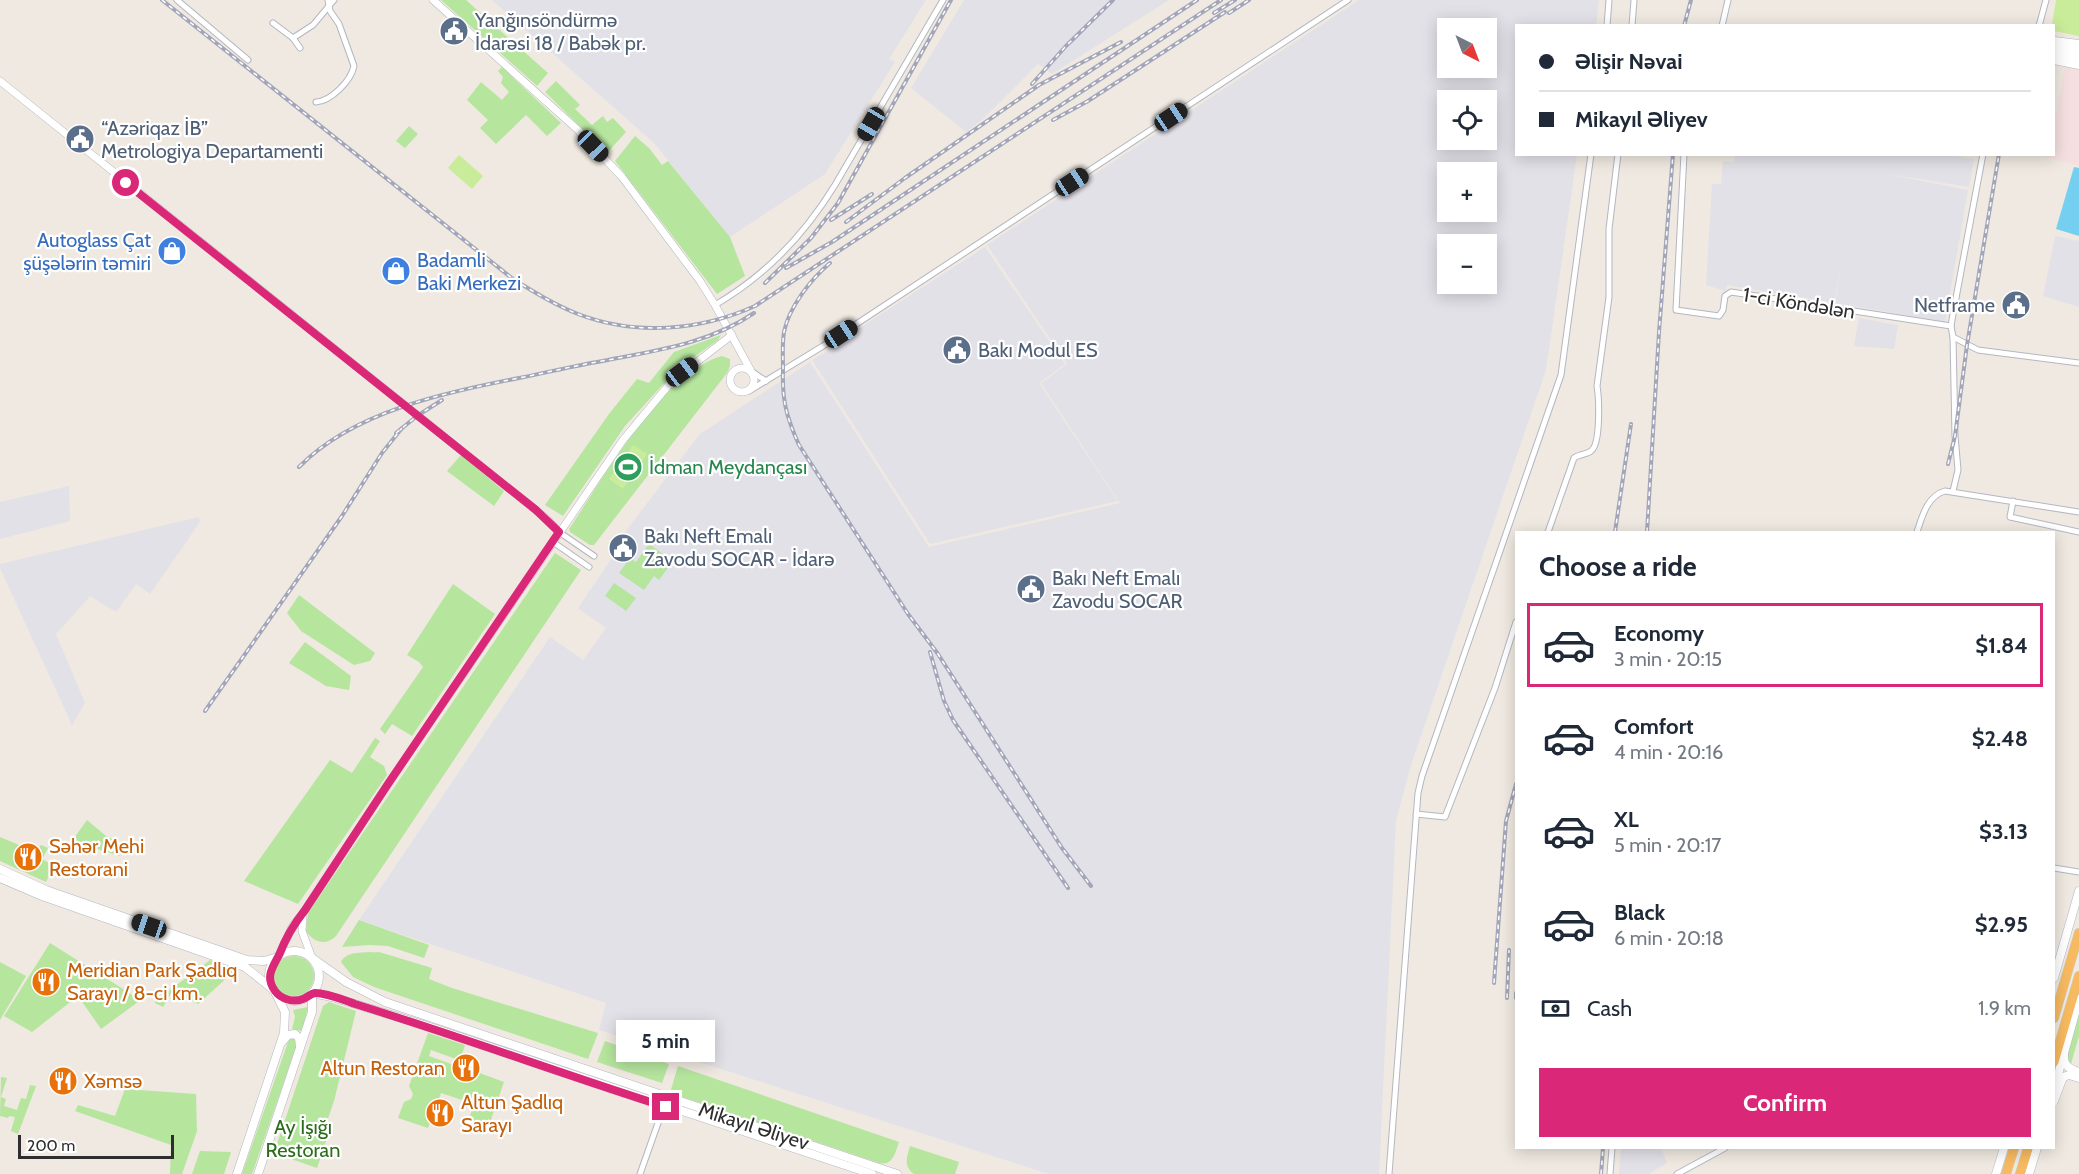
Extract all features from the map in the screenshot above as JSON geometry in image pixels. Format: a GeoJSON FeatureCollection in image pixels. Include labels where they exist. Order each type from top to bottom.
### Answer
{"type":"FeatureCollection","features":[{"type":"Feature","properties":{"kind":"highway"},"geometry":{"type":"LineString","coordinates":[[2055,1015],[2079,933]]}},
{"type":"Feature","properties":{"kind":"highway"},"geometry":{"type":"LineString","coordinates":[[2055,1059],[2079,976]]}},
{"type":"Feature","properties":{"kind":"highway"},"geometry":{"type":"LineString","coordinates":[[2006,1174],[2014,1149]]}},
{"type":"Feature","properties":{"kind":"highway"},"geometry":{"type":"LineString","coordinates":[[2020,1174],[2028,1149]]}},
{"type":"Feature","properties":{"kind":"main road"},"geometry":{"type":"LineString","coordinates":[[2055,41],[2079,44]]}},
{"type":"Feature","properties":{"kind":"main road"},"geometry":{"type":"LineString","coordinates":[[2055,46],[2079,51]]}},
{"type":"Feature","properties":{"kind":"main road"},"geometry":{"type":"LineString","coordinates":[[2055,53],[2079,58]]}},
{"type":"Feature","properties":{"kind":"main road"},"geometry":{"type":"LineString","coordinates":[[2055,60],[2079,65]]}},
{"type":"Feature","properties":{"kind":"main road"},"geometry":{"type":"LineString","coordinates":[[0,869],[46,890],[247,960],[264,961],[278,957]]}},
{"type":"Feature","properties":{"kind":"main road"},"geometry":{"type":"LineString","coordinates":[[0,878],[42,896],[245,967],[274,990],[279,996],[292,1001],[300,1000],[312,993],[319,981],[319,974],[312,958],[299,951],[284,953],[274,962],[270,973],[274,990],[282,1004],[286,1019],[281,1042],[237,1174]]}},
{"type":"Feature","properties":{"kind":"main road"},"geometry":{"type":"LineString","coordinates":[[2055,975],[2079,891]]}},
{"type":"Feature","properties":{"kind":"main road","name":"Mikayıl Əliyev"},"geometry":{"type":"LineString","coordinates":[[312,958],[346,982],[385,1002],[897,1174]]}},
{"type":"Feature","properties":{"kind":"main road"},"geometry":{"type":"LineString","coordinates":[[258,1174],[312,1012],[312,993]]}},
{"type":"Feature","properties":{"kind":"main road","name":"Mikayıl Əliyev"},"geometry":{"type":"LineString","coordinates":[[312,993],[424,1025],[872,1174]]}},
{"type":"Feature","properties":{"kind":"main road"},"geometry":{"type":"LineString","coordinates":[[312,1012],[323,999],[332,997]]}},
{"type":"Feature","properties":{"kind":"main road"},"geometry":{"type":"LineString","coordinates":[[2055,1085],[2079,999]]}},
{"type":"Feature","properties":{"kind":"main road"},"geometry":{"type":"LineString","coordinates":[[281,1042],[288,1035],[295,1034],[299,1038],[300,1049]]}},
{"type":"Feature","properties":{"kind":"main road"},"geometry":{"type":"LineString","coordinates":[[2064,1049],[2065,1065],[2079,1072]]}},
{"type":"Feature","properties":{"kind":"main road"},"geometry":{"type":"LineString","coordinates":[[2055,1098],[2063,1077],[2079,1078]]}},
{"type":"Feature","properties":{"kind":"main road"},"geometry":{"type":"LineString","coordinates":[[1996,1174],[2004,1149]]}},
{"type":"Feature","properties":{"kind":"main road"},"geometry":{"type":"LineString","coordinates":[[2029,1174],[2037,1149]]}},
{"type":"Feature","properties":{"kind":"street"},"geometry":{"type":"LineString","coordinates":[[177,0],[248,60]]}},
{"type":"Feature","properties":{"kind":"street"},"geometry":{"type":"LineString","coordinates":[[293,38],[310,28],[328,3],[334,0]]}},
{"type":"Feature","properties":{"kind":"street"},"geometry":{"type":"LineString","coordinates":[[434,0],[578,130],[609,162],[670,238],[715,305],[754,375],[755,384],[749,391]]}},
{"type":"Feature","properties":{"kind":"street"},"geometry":{"type":"LineString","coordinates":[[715,305],[758,275],[793,242],[816,214],[943,0]]}},
{"type":"Feature","properties":{"kind":"street"},"geometry":{"type":"LineString","coordinates":[[766,381],[751,371],[741,368],[730,377],[732,387],[740,393],[749,391],[766,381],[1348,0]]}},
{"type":"Feature","properties":{"kind":"street"},"geometry":{"type":"LineString","coordinates":[[1607,24],[1609,0]]}},
{"type":"Feature","properties":{"kind":"street"},"geometry":{"type":"LineString","coordinates":[[1632,24],[1634,0]]}},
{"type":"Feature","properties":{"kind":"street"},"geometry":{"type":"LineString","coordinates":[[1722,24],[1728,0]]}},
{"type":"Feature","properties":{"kind":"street"},"geometry":{"type":"LineString","coordinates":[[2040,24],[2046,0]]}},
{"type":"Feature","properties":{"kind":"street"},"geometry":{"type":"LineString","coordinates":[[316,102],[328,99],[349,77],[354,66],[339,24],[328,3]]}},
{"type":"Feature","properties":{"kind":"street"},"geometry":{"type":"LineString","coordinates":[[273,22],[293,38],[300,48]]}},
{"type":"Feature","properties":{"kind":"street"},"geometry":{"type":"LineString","coordinates":[[0,81],[540,513],[559,532],[594,556]]}},
{"type":"Feature","properties":{"kind":"street"},"geometry":{"type":"LineString","coordinates":[[1389,1174],[1416,814],[1422,776],[1561,375],[1591,156]]}},
{"type":"Feature","properties":{"kind":"street"},"geometry":{"type":"LineString","coordinates":[[1548,531],[1574,458],[1592,450],[1597,442],[1599,397],[1597,386],[1609,297],[1609,229],[1618,156]]}},
{"type":"Feature","properties":{"kind":"street","name":"1-ci Köndələn"},"geometry":{"type":"LineString","coordinates":[[1684,156],[1676,310],[1719,316],[1723,310],[1725,296],[1731,292],[1951,326]]}},
{"type":"Feature","properties":{"kind":"street"},"geometry":{"type":"LineString","coordinates":[[1953,491],[1958,470],[1951,326],[1983,156]]}},
{"type":"Feature","properties":{"kind":"street"},"geometry":{"type":"LineString","coordinates":[[278,957],[292,927],[617,447],[677,376],[732,335]]}},
{"type":"Feature","properties":{"kind":"street"},"geometry":{"type":"LineString","coordinates":[[1953,337],[1978,350],[2079,363]]}},
{"type":"Feature","properties":{"kind":"street"},"geometry":{"type":"LineString","coordinates":[[1917,531],[1923,513],[1940,492],[1953,491],[2079,512]]}},
{"type":"Feature","properties":{"kind":"street"},"geometry":{"type":"LineString","coordinates":[[2013,501],[2010,517],[2079,532]]}},
{"type":"Feature","properties":{"kind":"street"},"geometry":{"type":"LineString","coordinates":[[553,542],[589,567]]}},
{"type":"Feature","properties":{"kind":"street"},"geometry":{"type":"LineString","coordinates":[[1416,814],[1445,817],[1495,688],[1515,625]]}},
{"type":"Feature","properties":{"kind":"street"},"geometry":{"type":"LineString","coordinates":[[2055,868],[2079,872]]}},
{"type":"Feature","properties":{"kind":"street"},"geometry":{"type":"LineString","coordinates":[[305,910],[301,922],[302,931],[312,958]]}},
{"type":"Feature","properties":{"kind":"street"},"geometry":{"type":"LineString","coordinates":[[640,1174],[664,1106]]}},
{"type":"Feature","properties":{"kind":"street"},"geometry":{"type":"LineString","coordinates":[[1610,1174],[1612,1149]]}},
{"type":"Feature","properties":{"kind":"street"},"geometry":{"type":"LineString","coordinates":[[1677,1174],[1706,1156],[1723,1149]]}},
{"type":"Feature","properties":{"kind":"shaded area"},"geometry":{"type":"Polygon","coordinates":[[[492,0],[926,0],[889,59],[895,62],[825,174],[730,237],[654,143],[492,0]]]}},
{"type":"Feature","properties":{"kind":"shaded area"},"geometry":{"type":"Polygon","coordinates":[[[964,0],[1169,0],[1052,74],[1038,64],[983,119],[966,132],[911,88],[964,0]]]}},
{"type":"Feature","properties":{"kind":"shaded area","name":"Bakı Neft Emalı Zavodu SOCAR"},"geometry":{"type":"Polygon","coordinates":[[[1359,0],[1599,0],[1596,24],[1515,24],[1515,156],[1577,156],[1546,370],[1411,765],[1396,821],[1379,1174],[1049,1174],[599,1030],[606,1003],[359,920],[550,637],[583,660],[606,628],[578,608],[616,552],[612,549],[700,434],[810,362],[929,547],[1120,503],[1041,383],[1067,364],[987,245],[1359,0]]]}},
{"type":"Feature","properties":{"kind":"shaded area"},"geometry":{"type":"Polygon","coordinates":[[[2065,67],[2079,70],[2079,166],[2042,156],[2055,156],[2055,120],[2065,67]]]}},
{"type":"Feature","properties":{"kind":"shaded area"},"geometry":{"type":"Polygon","coordinates":[[[1735,156],[1957,156],[1974,159],[1969,187],[1888,174],[1968,190],[1945,322],[1835,303],[1842,262],[1834,303],[1727,285],[1725,291],[1706,285],[1712,184],[1721,184],[1723,161],[1734,162],[1735,156]]]}},
{"type":"Feature","properties":{"kind":"shaded area"},"geometry":{"type":"Polygon","coordinates":[[[2055,236],[2079,241],[2079,307],[2043,296],[2055,236]]]}},
{"type":"Feature","properties":{"kind":"shaded area"},"geometry":{"type":"Polygon","coordinates":[[[985,247],[1065,364],[1039,383],[1118,501],[930,544],[812,360],[985,247]]]}},
{"type":"Feature","properties":{"kind":"shaded area"},"geometry":{"type":"Polygon","coordinates":[[[1859,318],[1898,325],[1894,349],[1854,346],[1859,318]]]}},
{"type":"Feature","properties":{"kind":"shaded area"},"geometry":{"type":"Polygon","coordinates":[[[69,486],[70,521],[0,539],[0,502],[69,486]]]}},
{"type":"Feature","properties":{"kind":"shaded area"},"geometry":{"type":"Polygon","coordinates":[[[199,517],[200,522],[150,594],[136,584],[116,612],[90,596],[56,634],[85,703],[72,725],[0,564],[199,517]]]}},
{"type":"Feature","properties":{"kind":"shaded area"},"geometry":{"type":"Polygon","coordinates":[[[1621,1149],[1661,1149],[1667,1163],[1648,1174],[1619,1174],[1621,1149]]]}},
{"type":"Feature","properties":{"kind":"green space"},"geometry":{"type":"Polygon","coordinates":[[[441,0],[466,0],[548,73],[537,86],[441,0]]]}},
{"type":"Feature","properties":{"kind":"green space"},"geometry":{"type":"Polygon","coordinates":[[[2056,0],[2079,0],[2079,36],[2055,31],[2055,24],[2052,24],[2056,0]]]}},
{"type":"Feature","properties":{"kind":"green space"},"geometry":{"type":"Polygon","coordinates":[[[502,67],[561,123],[547,136],[526,115],[496,144],[480,128],[488,120],[467,100],[481,82],[502,100],[509,92],[501,83],[503,77],[498,71],[502,67]]]}},
{"type":"Feature","properties":{"kind":"green space"},"geometry":{"type":"Polygon","coordinates":[[[556,81],[580,105],[575,109],[592,125],[603,116],[607,122],[613,118],[626,132],[607,153],[545,92],[556,81]]]}},
{"type":"Feature","properties":{"kind":"green space"},"geometry":{"type":"Polygon","coordinates":[[[409,126],[418,134],[405,148],[396,141],[409,126]]]}},
{"type":"Feature","properties":{"kind":"green space"},"geometry":{"type":"Polygon","coordinates":[[[635,136],[649,148],[662,165],[668,161],[730,237],[745,276],[717,294],[615,161],[635,136]]]}},
{"type":"Feature","properties":{"kind":"green space"},"geometry":{"type":"Polygon","coordinates":[[[459,155],[483,176],[472,189],[448,168],[459,155]]]}},
{"type":"Feature","properties":{"kind":"green space"},"geometry":{"type":"Polygon","coordinates":[[[721,335],[718,340],[677,369],[625,426],[563,516],[545,505],[609,414],[637,379],[649,383],[674,352],[721,335]]]}},
{"type":"Feature","properties":{"kind":"green space"},"geometry":{"type":"Polygon","coordinates":[[[722,356],[730,359],[727,373],[594,545],[590,545],[570,532],[569,529],[617,456],[656,405],[678,383],[700,366],[722,356]]]}},
{"type":"Feature","properties":{"kind":"green space","name":"İdman Meydançası"},"geometry":{"type":"Polygon","coordinates":[[[633,445],[647,454],[623,489],[609,479],[633,445]]]}},
{"type":"Feature","properties":{"kind":"green space"},"geometry":{"type":"Polygon","coordinates":[[[461,455],[504,491],[494,506],[447,471],[461,455]]]}},
{"type":"Feature","properties":{"kind":"green space"},"geometry":{"type":"Polygon","coordinates":[[[649,544],[673,561],[659,580],[654,576],[644,590],[619,573],[630,558],[636,562],[649,544]]]}},
{"type":"Feature","properties":{"kind":"green space"},"geometry":{"type":"Polygon","coordinates":[[[555,553],[581,570],[336,936],[324,942],[316,940],[306,931],[308,913],[555,553]]]}},
{"type":"Feature","properties":{"kind":"green space"},"geometry":{"type":"Polygon","coordinates":[[[614,583],[636,598],[626,611],[605,596],[614,583]]]}},
{"type":"Feature","properties":{"kind":"green space"},"geometry":{"type":"Polygon","coordinates":[[[453,584],[495,614],[412,736],[392,724],[385,734],[380,729],[423,667],[407,655],[453,584]]]}},
{"type":"Feature","properties":{"kind":"green space"},"geometry":{"type":"Polygon","coordinates":[[[299,595],[375,653],[370,661],[354,665],[301,631],[287,613],[299,595]]]}},
{"type":"Feature","properties":{"kind":"green space"},"geometry":{"type":"Polygon","coordinates":[[[305,642],[351,676],[349,690],[326,686],[289,663],[305,642]]]}},
{"type":"Feature","properties":{"kind":"green space"},"geometry":{"type":"Polygon","coordinates":[[[375,738],[380,741],[370,757],[384,766],[387,775],[298,904],[244,881],[330,760],[352,773],[375,738]]]}},
{"type":"Feature","properties":{"kind":"green space"},"geometry":{"type":"Polygon","coordinates":[[[87,820],[106,836],[124,845],[120,856],[72,841],[87,820]]]}},
{"type":"Feature","properties":{"kind":"green space"},"geometry":{"type":"Polygon","coordinates":[[[0,837],[36,852],[41,845],[48,848],[42,859],[54,866],[46,882],[0,861],[0,837]]]}},
{"type":"Feature","properties":{"kind":"green space"},"geometry":{"type":"Polygon","coordinates":[[[359,920],[429,945],[424,958],[388,946],[342,947],[359,920]]]}},
{"type":"Feature","properties":{"kind":"green space"},"geometry":{"type":"Polygon","coordinates":[[[50,943],[131,994],[138,1002],[101,1029],[78,996],[32,1032],[4,1016],[50,943]]]}},
{"type":"Feature","properties":{"kind":"green space"},"geometry":{"type":"Polygon","coordinates":[[[379,952],[432,968],[429,979],[452,988],[598,1033],[588,1059],[374,987],[353,977],[341,962],[352,954],[379,952]]]}},
{"type":"Feature","properties":{"kind":"green space"},"geometry":{"type":"Polygon","coordinates":[[[294,956],[302,957],[308,962],[313,968],[313,984],[308,990],[302,995],[294,996],[286,995],[280,990],[275,984],[274,976],[275,968],[280,962],[286,957],[294,956]]]}},
{"type":"Feature","properties":{"kind":"green space"},"geometry":{"type":"Polygon","coordinates":[[[210,960],[238,970],[234,977],[229,976],[198,1004],[172,992],[163,1007],[155,1003],[155,1001],[210,960]]]}},
{"type":"Feature","properties":{"kind":"green space"},"geometry":{"type":"Polygon","coordinates":[[[0,962],[26,976],[0,1020],[0,962]]]}},
{"type":"Feature","properties":{"kind":"green space","name":"Ay İşığı Restoran"},"geometry":{"type":"Polygon","coordinates":[[[329,1002],[356,1011],[334,1101],[326,1124],[331,1127],[317,1168],[274,1153],[323,1006],[329,1002]]]}},
{"type":"Feature","properties":{"kind":"green space"},"geometry":{"type":"Polygon","coordinates":[[[308,1007],[302,1031],[292,1029],[295,1017],[293,1010],[308,1007]]]}},
{"type":"Feature","properties":{"kind":"green space"},"geometry":{"type":"Polygon","coordinates":[[[2079,1012],[2079,1036],[2071,1064],[2068,1063],[2066,1056],[2079,1012]]]}},
{"type":"Feature","properties":{"kind":"green space"},"geometry":{"type":"Polygon","coordinates":[[[428,1033],[465,1045],[462,1054],[456,1059],[431,1050],[429,1056],[454,1065],[457,1073],[464,1077],[473,1076],[477,1072],[504,1082],[486,1134],[466,1128],[474,1104],[441,1093],[428,1128],[398,1118],[404,1102],[411,1099],[413,1094],[409,1086],[428,1033]]]}},
{"type":"Feature","properties":{"kind":"green space"},"geometry":{"type":"Polygon","coordinates":[[[291,1038],[296,1040],[297,1044],[252,1174],[242,1174],[288,1042],[291,1038]]]}},
{"type":"Feature","properties":{"kind":"green space"},"geometry":{"type":"Polygon","coordinates":[[[605,1041],[669,1064],[662,1083],[597,1062],[605,1041]]]}},
{"type":"Feature","properties":{"kind":"green space"},"geometry":{"type":"Polygon","coordinates":[[[678,1066],[899,1142],[895,1154],[887,1163],[879,1163],[670,1093],[678,1066]]]}},
{"type":"Feature","properties":{"kind":"green space"},"geometry":{"type":"Polygon","coordinates":[[[1,1077],[7,1078],[1,1097],[6,1099],[4,1106],[17,1110],[21,1098],[26,1099],[30,1085],[36,1086],[18,1134],[11,1131],[15,1117],[0,1116],[1,1077]]]}},
{"type":"Feature","properties":{"kind":"green space"},"geometry":{"type":"Polygon","coordinates":[[[125,1089],[196,1094],[197,1131],[182,1174],[170,1174],[171,1145],[75,1111],[78,1105],[115,1116],[125,1089]]]}},
{"type":"Feature","properties":{"kind":"green space"},"geometry":{"type":"Polygon","coordinates":[[[910,1146],[959,1162],[955,1174],[914,1174],[907,1165],[910,1146]]]}},
{"type":"Feature","properties":{"kind":"green space"},"geometry":{"type":"Polygon","coordinates":[[[200,1151],[231,1152],[224,1174],[192,1174],[200,1151]]]}},
{"type":"Feature","properties":{"kind":"water"},"geometry":{"type":"Polygon","coordinates":[[[2074,167],[2079,168],[2079,236],[2056,229],[2074,167]]]}},
{"type":"Feature","properties":{"kind":"railway"},"geometry":{"type":"LineString","coordinates":[[162,0],[513,279],[578,314],[622,326],[645,328],[667,328],[712,321],[755,306],[1221,0]]}},
{"type":"Feature","properties":{"kind":"railway"},"geometry":{"type":"LineString","coordinates":[[765,283],[811,238],[838,203],[951,0]]}},
{"type":"Feature","properties":{"kind":"railway"},"geometry":{"type":"LineString","coordinates":[[1032,84],[1066,46],[1113,0]]}},
{"type":"Feature","properties":{"kind":"railway"},"geometry":{"type":"LineString","coordinates":[[786,268],[832,242],[1197,0]]}},
{"type":"Feature","properties":{"kind":"railway"},"geometry":{"type":"LineString","coordinates":[[1214,13],[1235,0]]}},
{"type":"Feature","properties":{"kind":"railway"},"geometry":{"type":"LineString","coordinates":[[1229,13],[1249,0]]}},
{"type":"Feature","properties":{"kind":"railway"},"geometry":{"type":"LineString","coordinates":[[1685,24],[1691,0]]}},
{"type":"Feature","properties":{"kind":"railway"},"geometry":{"type":"LineString","coordinates":[[1053,120],[1088,101],[1225,12]]}},
{"type":"Feature","properties":{"kind":"railway"},"geometry":{"type":"LineString","coordinates":[[846,222],[1039,85],[1121,42]]}},
{"type":"Feature","properties":{"kind":"railway"},"geometry":{"type":"LineString","coordinates":[[1647,531],[1673,156]]}},
{"type":"Feature","properties":{"kind":"railway"},"geometry":{"type":"LineString","coordinates":[[1948,464],[1955,436],[1967,345],[1999,156]]}},
{"type":"Feature","properties":{"kind":"railway"},"geometry":{"type":"LineString","coordinates":[[831,220],[872,194]]}},
{"type":"Feature","properties":{"kind":"railway"},"geometry":{"type":"LineString","coordinates":[[830,263],[802,294],[791,313],[784,332],[783,390],[788,416],[799,445],[908,614],[938,654],[1062,848],[1091,886]]}},
{"type":"Feature","properties":{"kind":"railway"},"geometry":{"type":"LineString","coordinates":[[299,467],[321,448],[346,432],[402,407],[461,390],[684,344],[720,332],[754,313]]}},
{"type":"Feature","properties":{"kind":"railway"},"geometry":{"type":"LineString","coordinates":[[396,433],[442,400]]}},
{"type":"Feature","properties":{"kind":"railway"},"geometry":{"type":"LineString","coordinates":[[1615,531],[1631,424]]}},
{"type":"Feature","properties":{"kind":"railway"},"geometry":{"type":"LineString","coordinates":[[205,711],[342,516],[382,453],[402,428]]}},
{"type":"Feature","properties":{"kind":"railway"},"geometry":{"type":"LineString","coordinates":[[930,652],[944,701],[953,720],[1068,888]]}},
{"type":"Feature","properties":{"kind":"railway"},"geometry":{"type":"LineString","coordinates":[[1494,983],[1506,821],[1515,788]]}},
{"type":"Feature","properties":{"kind":"railway"},"geometry":{"type":"LineString","coordinates":[[1507,998],[1509,950]]}},
{"type":"Feature","properties":{"kind":"railway"},"geometry":{"type":"LineString","coordinates":[[1601,1174],[1603,1149]]}},
{"type":"Feature","properties":{"kind":"place","name":"Yanğınsöndürmə İdarəsi 18 / Babək pr."},"geometry":{"type":"Point","coordinates":[454,31]}},
{"type":"Feature","properties":{"kind":"place","name":"“Azəriqaz İB” Metrologiya Departamenti"},"geometry":{"type":"Point","coordinates":[80,139]}},
{"type":"Feature","properties":{"kind":"place","name":"Autoglass Çat şüşələrin təmiri"},"geometry":{"type":"Point","coordinates":[172,251]}},
{"type":"Feature","properties":{"kind":"place","name":"Badamli Baki Merkezi"},"geometry":{"type":"Point","coordinates":[396,271]}},
{"type":"Feature","properties":{"kind":"place","name":"Netframe"},"geometry":{"type":"Point","coordinates":[2016,305]}},
{"type":"Feature","properties":{"kind":"place","name":"Bakı Modul ES"},"geometry":{"type":"Point","coordinates":[957,350]}},
{"type":"Feature","properties":{"kind":"place","name":"İdman Meydançası"},"geometry":{"type":"Point","coordinates":[628,467]}},
{"type":"Feature","properties":{"kind":"place","name":"Bakı Neft Emalı Zavodu SOCAR - İdarə"},"geometry":{"type":"Point","coordinates":[623,548]}},
{"type":"Feature","properties":{"kind":"place","name":"Bakı Neft Emalı Zavodu SOCAR"},"geometry":{"type":"Point","coordinates":[1031,589]}},
{"type":"Feature","properties":{"kind":"place","name":"Səhər Mehi Restorani"},"geometry":{"type":"Point","coordinates":[28,857]}},
{"type":"Feature","properties":{"kind":"place","name":"Meridian Park Şadlıq Sarayı / 8-ci km."},"geometry":{"type":"Point","coordinates":[46,982]}},
{"type":"Feature","properties":{"kind":"place","name":"Altun Restoran"},"geometry":{"type":"Point","coordinates":[466,1068]}},
{"type":"Feature","properties":{"kind":"place","name":"Xəmsə"},"geometry":{"type":"Point","coordinates":[63,1081]}},
{"type":"Feature","properties":{"kind":"place","name":"Altun Şadlıq Sarayı"},"geometry":{"type":"Point","coordinates":[440,1113]}},
{"type":"Feature","properties":{"kind":"route"},"geometry":{"type":"LineString","coordinates":[[126,183],[536,510],[559,532],[292,927],[271,967],[271,985],[279,996],[285,999],[300,1000],[312,993],[382,1011],[666,1107]]}}]}
